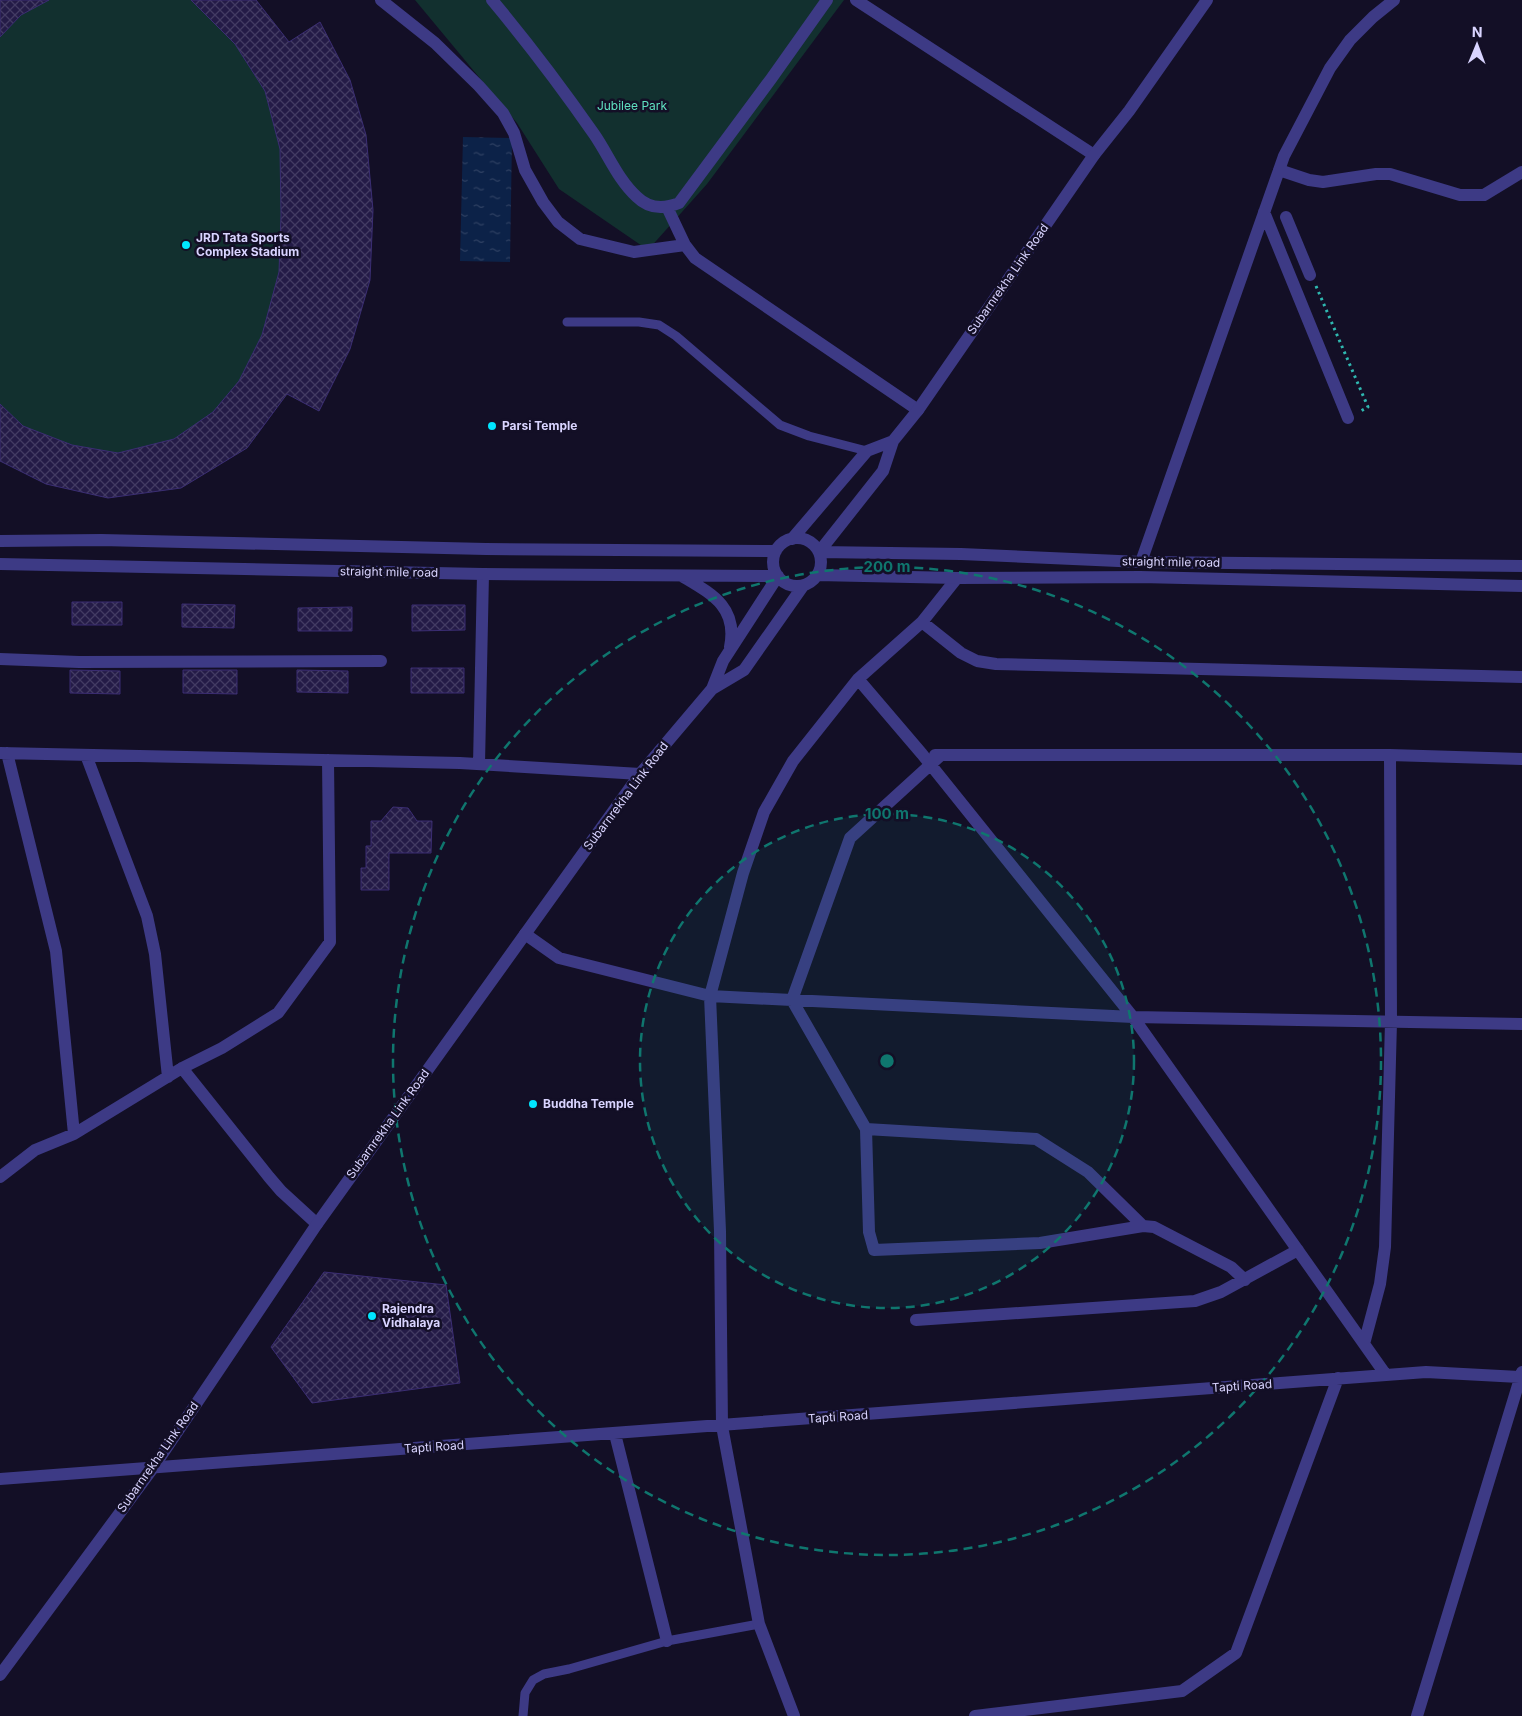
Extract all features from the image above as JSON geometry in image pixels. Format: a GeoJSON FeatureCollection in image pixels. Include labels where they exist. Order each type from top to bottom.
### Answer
{"type":"FeatureCollection","features":[{"type":"Feature","properties":{"kind":"street"},"geometry":{"type":"LineString","coordinates":[[380,0],[435,43],[479,86],[503,113],[514,132],[525,170],[542,202],[558,222],[580,239],[634,252],[685,245]]}},
{"type":"Feature","properties":{"kind":"street"},"geometry":{"type":"LineString","coordinates":[[492,0],[538,56],[595,136],[623,182],[637,198],[654,207],[667,207],[679,203],[827,0]]}},
{"type":"Feature","properties":{"kind":"street"},"geometry":{"type":"LineString","coordinates":[[856,0],[1094,155]]}},
{"type":"Feature","properties":{"kind":"street","name":"Subarnrekha Link Road"},"geometry":{"type":"LineString","coordinates":[[893,441],[918,410],[1094,155],[1128,111],[1207,0]]}},
{"type":"Feature","properties":{"kind":"street"},"geometry":{"type":"LineString","coordinates":[[1141,562],[1284,156],[1330,68],[1350,40],[1373,17],[1394,0]]}},
{"type":"Feature","properties":{"kind":"street"},"geometry":{"type":"LineString","coordinates":[[1279,170],[1309,180],[1323,182],[1376,174],[1390,174],[1460,195],[1472,196],[1484,195],[1522,172]]}},
{"type":"Feature","properties":{"kind":"street"},"geometry":{"type":"LineString","coordinates":[[667,207],[685,245],[695,258],[918,410]]}},
{"type":"Feature","properties":{"kind":"street"},"geometry":{"type":"LineString","coordinates":[[1264,212],[1348,418]]}},
{"type":"Feature","properties":{"kind":"street"},"geometry":{"type":"LineString","coordinates":[[1286,217],[1310,275]]}},
{"type":"Feature","properties":{"kind":"street"},"geometry":{"type":"LineString","coordinates":[[778,576],[774,566],[776,551],[781,545],[792,539],[867,451],[893,441]]}},
{"type":"Feature","properties":{"kind":"street"},"geometry":{"type":"LineString","coordinates":[[819,552],[883,471],[893,441]]}},
{"type":"Feature","properties":{"kind":"street"},"geometry":{"type":"LineString","coordinates":[[712,689],[744,670],[803,586],[814,580],[818,575],[822,564],[819,552],[809,541],[792,539]]}},
{"type":"Feature","properties":{"kind":"street","name":"straight mile road"},"geometry":{"type":"LineString","coordinates":[[0,541],[111,541],[476,549],[776,551]]}},
{"type":"Feature","properties":{"kind":"street","name":"straight mile road"},"geometry":{"type":"LineString","coordinates":[[819,552],[961,554],[1141,562],[1522,566]]}},
{"type":"Feature","properties":{"kind":"street","name":"straight mile road"},"geometry":{"type":"LineString","coordinates":[[0,564],[482,574],[778,576],[785,583],[803,586]]}},
{"type":"Feature","properties":{"kind":"street"},"geometry":{"type":"LineString","coordinates":[[479,764],[482,574]]}},
{"type":"Feature","properties":{"kind":"street","name":"straight mile road"},"geometry":{"type":"LineString","coordinates":[[818,575],[957,578],[1140,577],[1522,586]]}},
{"type":"Feature","properties":{"kind":"street"},"geometry":{"type":"LineString","coordinates":[[682,576],[708,592],[723,607],[731,621],[732,634],[729,652]]}},
{"type":"Feature","properties":{"kind":"street","name":"Subarnrekha Link Road"},"geometry":{"type":"LineString","coordinates":[[0,1675],[153,1468],[317,1224],[640,774],[712,689],[723,661],[778,576]]}},
{"type":"Feature","properties":{"kind":"street"},"geometry":{"type":"LineString","coordinates":[[794,1716],[759,1624],[722,1426],[720,1231],[710,996],[743,873],[764,812],[793,762],[858,679],[922,622],[957,578]]}},
{"type":"Feature","properties":{"kind":"street"},"geometry":{"type":"LineString","coordinates":[[922,622],[961,653],[977,661],[996,664],[1522,677]]}},
{"type":"Feature","properties":{"kind":"street"},"geometry":{"type":"LineString","coordinates":[[0,659],[79,662],[381,661]]}},
{"type":"Feature","properties":{"kind":"street"},"geometry":{"type":"LineString","coordinates":[[858,679],[931,765],[1133,1017],[1386,1375]]}},
{"type":"Feature","properties":{"kind":"street"},"geometry":{"type":"LineString","coordinates":[[74,1134],[56,951],[3,753],[479,764],[640,774]]}},
{"type":"Feature","properties":{"kind":"street"},"geometry":{"type":"LineString","coordinates":[[922,754],[1390,755],[1522,758]]}},
{"type":"Feature","properties":{"kind":"street"},"geometry":{"type":"LineString","coordinates":[[86,755],[148,916],[155,954],[168,1077]]}},
{"type":"Feature","properties":{"kind":"street"},"geometry":{"type":"LineString","coordinates":[[941,755],[850,838],[792,1000],[866,1129],[869,1232],[874,1250],[1040,1243],[1143,1226],[1154,1228],[1231,1267],[1244,1280]]}},
{"type":"Feature","properties":{"kind":"street"},"geometry":{"type":"LineString","coordinates":[[1364,1344],[1380,1284],[1385,1247],[1391,1022],[1390,755]]}},
{"type":"Feature","properties":{"kind":"street"},"geometry":{"type":"LineString","coordinates":[[0,1176],[35,1150],[74,1134],[182,1068],[222,1048],[278,1013],[330,942],[328,760]]}},
{"type":"Feature","properties":{"kind":"street"},"geometry":{"type":"LineString","coordinates":[[525,934],[559,958],[710,996],[1133,1017],[1522,1024]]}},
{"type":"Feature","properties":{"kind":"street"},"geometry":{"type":"LineString","coordinates":[[182,1068],[281,1191],[317,1224]]}},
{"type":"Feature","properties":{"kind":"street"},"geometry":{"type":"LineString","coordinates":[[866,1129],[1036,1139],[1088,1172],[1143,1226]]}},
{"type":"Feature","properties":{"kind":"street"},"geometry":{"type":"LineString","coordinates":[[916,1320],[1195,1301],[1222,1292],[1298,1250]]}},
{"type":"Feature","properties":{"kind":"street","name":"Tapti Road"},"geometry":{"type":"LineString","coordinates":[[0,1479],[1426,1372],[1521,1376]]}},
{"type":"Feature","properties":{"kind":"street"},"geometry":{"type":"LineString","coordinates":[[1417,1716],[1521,1376]]}},
{"type":"Feature","properties":{"kind":"street"},"geometry":{"type":"LineString","coordinates":[[975,1716],[1182,1691],[1236,1653],[1338,1378]]}},
{"type":"Feature","properties":{"kind":"street"},"geometry":{"type":"LineString","coordinates":[[615,1434],[667,1641]]}},
{"type":"Feature","properties":{"kind":"lane"},"geometry":{"type":"LineString","coordinates":[[566,322],[639,322],[659,325],[676,336],[780,425],[809,436],[867,451]]}},
{"type":"Feature","properties":{"kind":"lane"},"geometry":{"type":"LineString","coordinates":[[523,1716],[525,1693],[533,1680],[544,1674],[569,1669],[667,1641],[759,1624]]}},
{"type":"Feature","properties":{"kind":"path"},"geometry":{"type":"LineString","coordinates":[[1310,275],[1368,407],[1348,418]]}},
{"type":"Feature","properties":{"kind":"green space","name":"JRD Tata Sports Complex Stadium"},"geometry":{"type":"Polygon","coordinates":[[[0,0],[256,0],[289,42],[320,23],[350,80],[366,135],[373,210],[370,280],[350,349],[319,411],[287,394],[247,448],[181,488],[108,498],[46,484],[0,461],[0,0]]]}},
{"type":"Feature","properties":{"kind":"green space","name":"Jubilee Park"},"geometry":{"type":"Polygon","coordinates":[[[415,0],[844,0],[707,184],[648,250],[559,189],[517,123],[415,0]]]}},
{"type":"Feature","properties":{"kind":"water"},"geometry":{"type":"Polygon","coordinates":[[[463,137],[512,138],[510,262],[460,261],[463,137]]]}},
{"type":"Feature","properties":{"kind":"building"},"geometry":{"type":"Polygon","coordinates":[[[0,0],[49,0],[21,15],[0,37],[0,0]]]}},
{"type":"Feature","properties":{"kind":"building"},"geometry":{"type":"Polygon","coordinates":[[[191,0],[256,0],[289,42],[320,22],[350,80],[366,135],[373,210],[370,280],[350,349],[319,411],[287,394],[247,448],[181,488],[108,498],[46,484],[0,461],[0,404],[23,426],[72,445],[118,453],[174,439],[213,412],[239,381],[262,335],[279,272],[281,215],[280,149],[265,91],[235,44],[191,0]]]}},
{"type":"Feature","properties":{"kind":"building"},"geometry":{"type":"Polygon","coordinates":[[[72,602],[122,602],[122,625],[72,625],[72,602]]]}},
{"type":"Feature","properties":{"kind":"building"},"geometry":{"type":"Polygon","coordinates":[[[182,604],[235,605],[234,628],[182,627],[182,604]]]}},
{"type":"Feature","properties":{"kind":"building"},"geometry":{"type":"Polygon","coordinates":[[[412,605],[465,605],[465,630],[412,631],[412,605]]]}},
{"type":"Feature","properties":{"kind":"building"},"geometry":{"type":"Polygon","coordinates":[[[352,607],[352,631],[298,631],[298,608],[352,607]]]}},
{"type":"Feature","properties":{"kind":"building"},"geometry":{"type":"Polygon","coordinates":[[[411,668],[464,668],[464,693],[411,693],[411,668]]]}},
{"type":"Feature","properties":{"kind":"building"},"geometry":{"type":"Polygon","coordinates":[[[70,670],[120,671],[120,694],[70,693],[70,670]]]}},
{"type":"Feature","properties":{"kind":"building"},"geometry":{"type":"Polygon","coordinates":[[[183,670],[237,670],[237,694],[183,693],[183,670]]]}},
{"type":"Feature","properties":{"kind":"building"},"geometry":{"type":"Polygon","coordinates":[[[297,670],[348,671],[348,693],[297,692],[297,670]]]}},
{"type":"Feature","properties":{"kind":"building"},"geometry":{"type":"Polygon","coordinates":[[[393,807],[408,808],[417,821],[432,821],[431,853],[389,853],[389,890],[361,890],[361,868],[366,868],[366,846],[371,846],[371,821],[381,821],[393,807]]]}},
{"type":"Feature","properties":{"kind":"building","name":"Rajendra Vidhalaya"},"geometry":{"type":"Polygon","coordinates":[[[324,1272],[446,1285],[460,1383],[312,1403],[271,1347],[324,1272]]]}},
{"type":"Feature","properties":{"kind":"place","name":"JRD Tata Sports Complex Stadium"},"geometry":{"type":"Point","coordinates":[186,245]}},
{"type":"Feature","properties":{"kind":"place","name":"Parsi Temple"},"geometry":{"type":"Point","coordinates":[492,426]}},
{"type":"Feature","properties":{"kind":"place","name":"Buddha Temple"},"geometry":{"type":"Point","coordinates":[533,1104]}},
{"type":"Feature","properties":{"kind":"place","name":"Rajendra Vidhalaya"},"geometry":{"type":"Point","coordinates":[372,1316]}}]}
